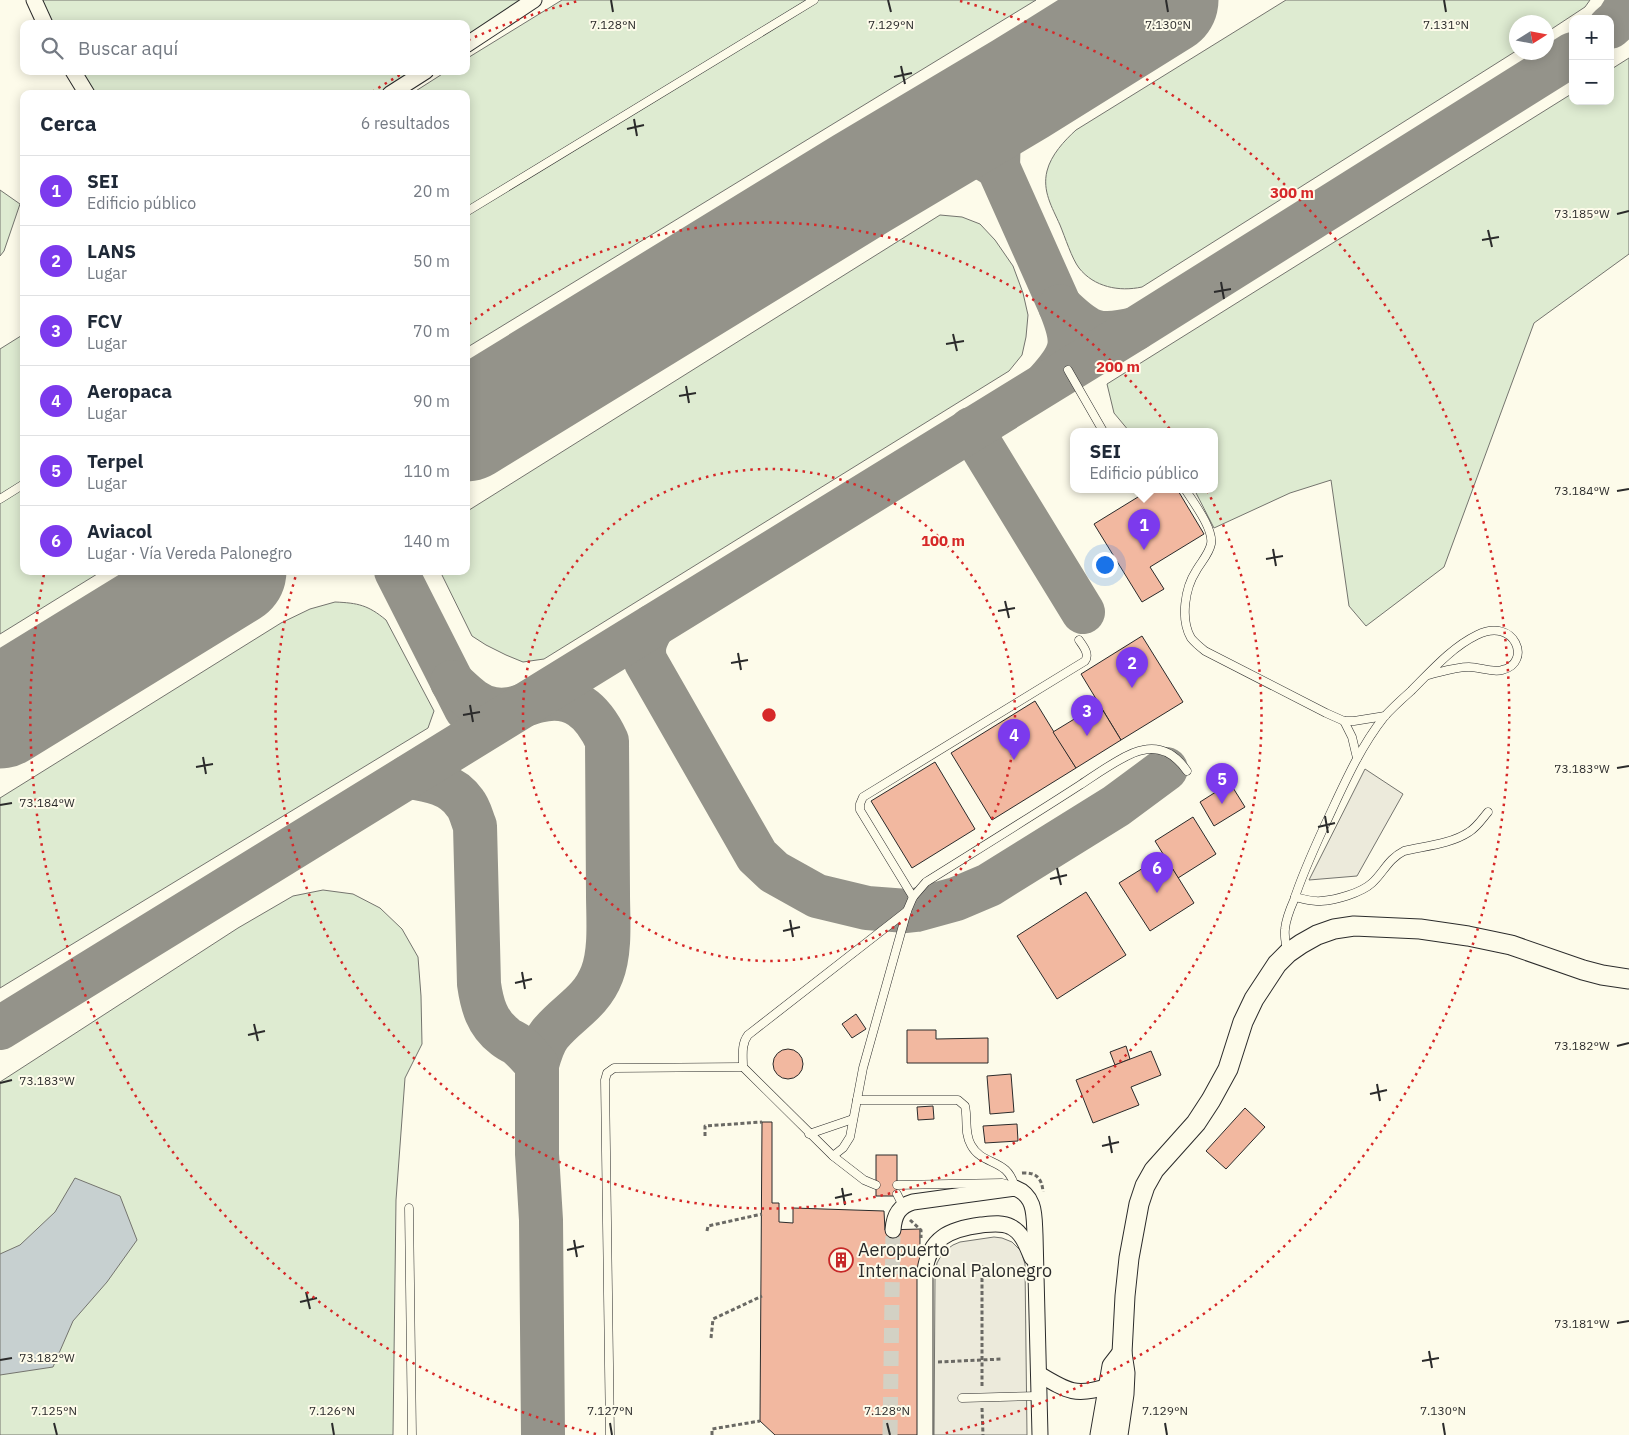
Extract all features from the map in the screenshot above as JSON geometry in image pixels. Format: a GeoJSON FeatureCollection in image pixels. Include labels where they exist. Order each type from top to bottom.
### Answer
{"type":"FeatureCollection","features":[{"type":"Feature","properties":{"kind":"street"},"geometry":{"type":"LineString","coordinates":[[34,0],[43,20]]}},
{"type":"Feature","properties":{"kind":"street"},"geometry":{"type":"LineString","coordinates":[[470,42],[534,0]]}},
{"type":"Feature","properties":{"kind":"street"},"geometry":{"type":"LineString","coordinates":[[75,75],[85,90]]}},
{"type":"Feature","properties":{"kind":"street"},"geometry":{"type":"LineString","coordinates":[[396,90],[420,75]]}},
{"type":"Feature","properties":{"kind":"street"},"geometry":{"type":"LineString","coordinates":[[1118,1435],[1125,1373],[1122,1353],[1124,1296],[1139,1204],[1145,1186],[1154,1170],[1196,1122],[1211,1100],[1228,1069],[1243,1022],[1254,998],[1265,979],[1288,953],[1316,935],[1334,929],[1354,926],[1420,929],[1511,945],[1583,970],[1629,979]]}},
{"type":"Feature","properties":{"kind":"street"},"geometry":{"type":"LineString","coordinates":[[892,1230],[896,1214],[903,1206],[914,1202],[1015,1188],[1027,1195],[1034,1209],[1040,1435]]}},
{"type":"Feature","properties":{"kind":"street"},"geometry":{"type":"LineString","coordinates":[[925,1435],[925,1272],[931,1249],[937,1241],[956,1230],[1001,1223],[1010,1226],[1018,1232],[1035,1264]]}},
{"type":"Feature","properties":{"kind":"street"},"geometry":{"type":"LineString","coordinates":[[1100,1435],[1112,1366],[1122,1353]]}},
{"type":"Feature","properties":{"kind":"street"},"geometry":{"type":"LineString","coordinates":[[1039,1374],[1058,1386],[1077,1392],[1087,1392],[1108,1386]]}},
{"type":"Feature","properties":{"kind":"lane"},"geometry":{"type":"LineString","coordinates":[[470,210],[814,0]]}},
{"type":"Feature","properties":{"kind":"lane"},"geometry":{"type":"LineString","coordinates":[[1068,370],[1101,428]]}},
{"type":"Feature","properties":{"kind":"lane"},"geometry":{"type":"LineString","coordinates":[[0,499],[20,486]]}},
{"type":"Feature","properties":{"kind":"lane"},"geometry":{"type":"LineString","coordinates":[[1187,493],[1208,526],[1211,544],[1188,587],[1186,600],[1188,626],[1191,637],[1198,645],[1205,651],[1344,721],[1385,716]]}},
{"type":"Feature","properties":{"kind":"lane"},"geometry":{"type":"LineString","coordinates":[[1288,953],[1285,930],[1305,866],[1357,758],[1385,716],[1428,675],[1461,645],[1487,630],[1505,632],[1516,642],[1517,656],[1514,662],[1504,670],[1496,671],[1467,667],[1428,675]]}},
{"type":"Feature","properties":{"kind":"lane"},"geometry":{"type":"LineString","coordinates":[[913,897],[860,810],[863,797],[1085,661],[1087,654],[1079,640]]}},
{"type":"Feature","properties":{"kind":"lane"},"geometry":{"type":"LineString","coordinates":[[1344,721],[1352,737],[1357,758]]}},
{"type":"Feature","properties":{"kind":"lane"},"geometry":{"type":"LineString","coordinates":[[833,1156],[843,1148],[850,1138],[862,1068],[907,911],[913,897],[926,882],[1105,769],[1140,750],[1153,748],[1165,751],[1180,761],[1187,771]]}},
{"type":"Feature","properties":{"kind":"lane"},"geometry":{"type":"LineString","coordinates":[[1295,897],[1322,901],[1357,892],[1373,882],[1391,859],[1397,855],[1404,851],[1455,839],[1468,833],[1488,812]]}},
{"type":"Feature","properties":{"kind":"lane"},"geometry":{"type":"LineString","coordinates":[[743,1067],[744,1040],[748,1035],[907,911]]}},
{"type":"Feature","properties":{"kind":"lane"},"geometry":{"type":"LineString","coordinates":[[610,1435],[605,1080],[608,1073],[614,1068],[743,1067],[833,1156],[864,1180],[876,1185]]}},
{"type":"Feature","properties":{"kind":"lane"},"geometry":{"type":"LineString","coordinates":[[857,1100],[958,1100],[965,1106],[970,1144],[978,1154],[1007,1170],[1013,1179],[1015,1188]]}},
{"type":"Feature","properties":{"kind":"lane"},"geometry":{"type":"LineString","coordinates":[[809,1134],[854,1119]]}},
{"type":"Feature","properties":{"kind":"lane"},"geometry":{"type":"LineString","coordinates":[[897,1185],[1002,1183],[1015,1188]]}},
{"type":"Feature","properties":{"kind":"lane"},"geometry":{"type":"LineString","coordinates":[[409,1208],[412,1435]]}},
{"type":"Feature","properties":{"kind":"lane"},"geometry":{"type":"LineString","coordinates":[[962,1398],[1039,1396]]}},
{"type":"Feature","properties":{"kind":"path"},"geometry":{"type":"LineString","coordinates":[[706,1136],[706,1126],[762,1122]]}},
{"type":"Feature","properties":{"kind":"path"},"geometry":{"type":"LineString","coordinates":[[903,1206],[921,1230]]}},
{"type":"Feature","properties":{"kind":"path"},"geometry":{"type":"LineString","coordinates":[[707,1231],[708,1226],[762,1214]]}},
{"type":"Feature","properties":{"kind":"path"},"geometry":{"type":"LineString","coordinates":[[982,1265],[982,1435]]}},
{"type":"Feature","properties":{"kind":"path"},"geometry":{"type":"LineString","coordinates":[[711,1338],[713,1319],[762,1296]]}},
{"type":"Feature","properties":{"kind":"path"},"geometry":{"type":"LineString","coordinates":[[925,1362],[1002,1359]]}},
{"type":"Feature","properties":{"kind":"path"},"geometry":{"type":"LineString","coordinates":[[712,1435],[712,1429],[760,1421]]}},
{"type":"Feature","properties":{"kind":"green space"},"geometry":{"type":"Polygon","coordinates":[[[34,0],[534,0],[470,42],[470,20],[43,20],[34,0]]]}},
{"type":"Feature","properties":{"kind":"green space"},"geometry":{"type":"Polygon","coordinates":[[[562,0],[1036,0],[470,346],[470,90],[417,90],[441,75],[470,75],[470,57],[562,0]]]}},
{"type":"Feature","properties":{"kind":"green space"},"geometry":{"type":"Polygon","coordinates":[[[1286,0],[1590,0],[1585,7],[1573,15],[1569,15],[1569,18],[1554,27],[1554,15],[1509,15],[1509,55],[1142,287],[1125,289],[1099,284],[1079,268],[1071,254],[1049,199],[1046,178],[1049,165],[1055,154],[1076,130],[1286,0]]]}},
{"type":"Feature","properties":{"kind":"green space"},"geometry":{"type":"Polygon","coordinates":[[[1629,58],[1629,254],[1534,323],[1444,567],[1366,626],[1349,606],[1331,480],[1290,493],[1214,528],[1196,493],[1218,493],[1218,428],[1126,428],[1114,413],[1107,384],[1569,95],[1569,105],[1614,105],[1614,67],[1629,58]]]}},
{"type":"Feature","properties":{"kind":"green space"},"geometry":{"type":"Polygon","coordinates":[[[75,75],[420,75],[396,90],[85,90],[75,75]]]}},
{"type":"Feature","properties":{"kind":"green space"},"geometry":{"type":"Polygon","coordinates":[[[0,190],[20,204],[4,251],[0,256],[0,190]]]}},
{"type":"Feature","properties":{"kind":"green space"},"geometry":{"type":"Polygon","coordinates":[[[940,215],[962,217],[980,224],[995,240],[1013,266],[1023,293],[1028,315],[1022,355],[1009,371],[544,659],[523,662],[486,645],[472,636],[442,575],[470,575],[470,509],[940,215]]]}},
{"type":"Feature","properties":{"kind":"green space"},"geometry":{"type":"Polygon","coordinates":[[[20,336],[20,575],[96,575],[0,634],[0,349],[20,336]]]}},
{"type":"Feature","properties":{"kind":"green space"},"geometry":{"type":"Polygon","coordinates":[[[335,602],[362,606],[374,611],[386,620],[434,711],[428,728],[0,988],[0,798],[281,623],[310,609],[335,602]]]}},
{"type":"Feature","properties":{"kind":"green space"},"geometry":{"type":"Polygon","coordinates":[[[323,890],[353,894],[380,908],[402,929],[418,957],[422,1044],[405,1078],[396,1200],[393,1435],[0,1435],[0,1082],[238,928],[293,896],[323,890]]]}},
{"type":"Feature","properties":{"kind":"shaded area"},"geometry":{"type":"Polygon","coordinates":[[[1365,769],[1403,794],[1357,876],[1309,880],[1365,769]]]}},
{"type":"Feature","properties":{"kind":"shaded area"},"geometry":{"type":"Polygon","coordinates":[[[75,1178],[120,1196],[137,1240],[107,1282],[73,1321],[53,1367],[0,1375],[0,1254],[20,1245],[55,1212],[75,1178]]]}},
{"type":"Feature","properties":{"kind":"shaded area"},"geometry":{"type":"Polygon","coordinates":[[[994,1237],[1012,1242],[1021,1251],[1025,1264],[1027,1435],[934,1435],[935,1275],[937,1263],[943,1252],[953,1245],[960,1242],[994,1237]]]}},
{"type":"Feature","properties":{"kind":"building"},"geometry":{"type":"Polygon","coordinates":[[[1144,493],[1179,493],[1204,534],[1150,567],[1164,589],[1142,602],[1094,524],[1144,493]]]}},
{"type":"Feature","properties":{"kind":"building"},"geometry":{"type":"Polygon","coordinates":[[[1142,636],[1183,702],[1121,740],[1081,674],[1142,636]]]}},
{"type":"Feature","properties":{"kind":"building"},"geometry":{"type":"Polygon","coordinates":[[[1035,701],[1076,768],[992,820],[951,753],[1035,701]]]}},
{"type":"Feature","properties":{"kind":"building"},"geometry":{"type":"Polygon","coordinates":[[[1099,704],[1121,740],[1076,768],[1053,732],[1099,704]]]}},
{"type":"Feature","properties":{"kind":"building"},"geometry":{"type":"Polygon","coordinates":[[[935,762],[975,829],[912,868],[871,801],[935,762]]]}},
{"type":"Feature","properties":{"kind":"building"},"geometry":{"type":"Polygon","coordinates":[[[1230,783],[1245,807],[1214,826],[1200,802],[1230,783]]]}},
{"type":"Feature","properties":{"kind":"building"},"geometry":{"type":"Polygon","coordinates":[[[1193,817],[1216,854],[1178,878],[1155,841],[1193,817]]]}},
{"type":"Feature","properties":{"kind":"building"},"geometry":{"type":"Polygon","coordinates":[[[1164,855],[1194,903],[1150,931],[1119,883],[1164,855]]]}},
{"type":"Feature","properties":{"kind":"building"},"geometry":{"type":"Polygon","coordinates":[[[1086,892],[1126,955],[1057,999],[1017,936],[1086,892]]]}},
{"type":"Feature","properties":{"kind":"building"},"geometry":{"type":"Polygon","coordinates":[[[856,1014],[866,1029],[852,1038],[842,1024],[856,1014]]]}},
{"type":"Feature","properties":{"kind":"building"},"geometry":{"type":"Polygon","coordinates":[[[907,1030],[936,1030],[936,1039],[988,1038],[988,1063],[907,1063],[907,1030]]]}},
{"type":"Feature","properties":{"kind":"building"},"geometry":{"type":"Polygon","coordinates":[[[1126,1046],[1130,1059],[1115,1065],[1110,1052],[1126,1046]]]}},
{"type":"Feature","properties":{"kind":"building"},"geometry":{"type":"Polygon","coordinates":[[[788,1049],[794,1050],[802,1058],[802,1070],[794,1078],[788,1079],[782,1078],[774,1070],[773,1064],[774,1058],[782,1050],[788,1049]]]}},
{"type":"Feature","properties":{"kind":"building"},"geometry":{"type":"Polygon","coordinates":[[[1151,1051],[1161,1075],[1131,1087],[1139,1105],[1093,1123],[1076,1080],[1151,1051]]]}},
{"type":"Feature","properties":{"kind":"building"},"geometry":{"type":"Polygon","coordinates":[[[1011,1074],[1014,1112],[990,1114],[987,1076],[1011,1074]]]}},
{"type":"Feature","properties":{"kind":"building"},"geometry":{"type":"Polygon","coordinates":[[[933,1106],[934,1119],[918,1120],[917,1107],[933,1106]]]}},
{"type":"Feature","properties":{"kind":"building"},"geometry":{"type":"Polygon","coordinates":[[[1245,1108],[1265,1127],[1226,1169],[1206,1151],[1245,1108]]]}},
{"type":"Feature","properties":{"kind":"building","name":"Aeropuerto Internacional Palonegro"},"geometry":{"type":"Polygon","coordinates":[[[762,1122],[772,1122],[772,1203],[779,1203],[779,1222],[793,1223],[793,1208],[884,1211],[885,1230],[920,1229],[919,1435],[775,1435],[760,1421],[762,1122]]]}},
{"type":"Feature","properties":{"kind":"building"},"geometry":{"type":"Polygon","coordinates":[[[1017,1124],[1018,1141],[985,1143],[983,1126],[1017,1124]]]}},
{"type":"Feature","properties":{"kind":"building"},"geometry":{"type":"Polygon","coordinates":[[[876,1155],[897,1155],[897,1196],[876,1196],[876,1155]]]}},
{"type":"Feature","properties":{"kind":"taxiway"},"geometry":{"type":"LineString","coordinates":[[1614,24],[1629,2]]}},
{"type":"Feature","properties":{"kind":"taxiway"},"geometry":{"type":"LineString","coordinates":[[0,1028],[1135,329],[1569,57]]}},
{"type":"Feature","properties":{"kind":"taxiway"},"geometry":{"type":"LineString","coordinates":[[921,148],[943,145],[962,148],[998,167],[999,131],[1003,114],[1020,89]]}},
{"type":"Feature","properties":{"kind":"taxiway"},"geometry":{"type":"LineString","coordinates":[[998,167],[1060,306]]}},
{"type":"Feature","properties":{"kind":"taxiway"},"geometry":{"type":"LineString","coordinates":[[1047,382],[1063,363],[1069,347],[1070,338],[1060,306],[1086,328],[1094,331],[1111,333],[1135,329]]}},
{"type":"Feature","properties":{"kind":"taxiway"},"geometry":{"type":"LineString","coordinates":[[971,429],[1083,612]]}},
{"type":"Feature","properties":{"kind":"taxiway"},"geometry":{"type":"LineString","coordinates":[[398,575],[466,709]]}},
{"type":"Feature","properties":{"kind":"taxiway"},"geometry":{"type":"LineString","coordinates":[[653,626],[645,643],[646,662],[757,856],[774,872],[817,896],[867,908],[907,911],[956,899],[989,885],[1116,806],[1166,769]]}},
{"type":"Feature","properties":{"kind":"taxiway"},"geometry":{"type":"LineString","coordinates":[[452,682],[476,702],[493,709],[511,709],[550,699],[562,699],[572,702],[588,713],[607,741],[608,934],[605,965],[592,993],[548,1037],[537,1065]]}},
{"type":"Feature","properties":{"kind":"taxiway"},"geometry":{"type":"LineString","coordinates":[[408,777],[447,787],[460,797],[470,811],[475,826],[479,984],[482,999],[486,1013],[493,1025],[498,1031],[521,1047],[537,1065],[543,1435]]}},
{"type":"Feature","properties":{"kind":"runway"},"geometry":{"type":"LineString","coordinates":[[470,424],[1163,0]]}},
{"type":"Feature","properties":{"kind":"runway"},"geometry":{"type":"LineString","coordinates":[[0,713],[224,575]]}},
{"type":"Feature","properties":{"kind":"tunnel"},"geometry":{"type":"LineString","coordinates":[[890,1435],[893,1230]]}},
{"type":"Feature","properties":{"kind":"place","name":"SEI"},"geometry":{"type":"Point","coordinates":[1144,550]}},
{"type":"Feature","properties":{"kind":"place","name":"LANS"},"geometry":{"type":"Point","coordinates":[1132,688]}},
{"type":"Feature","properties":{"kind":"place","name":"FCV"},"geometry":{"type":"Point","coordinates":[1087,736]}},
{"type":"Feature","properties":{"kind":"place","name":"Aeropaca"},"geometry":{"type":"Point","coordinates":[1014,760]}},
{"type":"Feature","properties":{"kind":"place","name":"Terpel"},"geometry":{"type":"Point","coordinates":[1222,804]}},
{"type":"Feature","properties":{"kind":"place","name":"Aviacol"},"geometry":{"type":"Point","coordinates":[1157,893]}},
{"type":"Feature","properties":{"kind":"place","name":"Aeropuerto Internacional Palonegro"},"geometry":{"type":"Point","coordinates":[841,1260]}}]}
